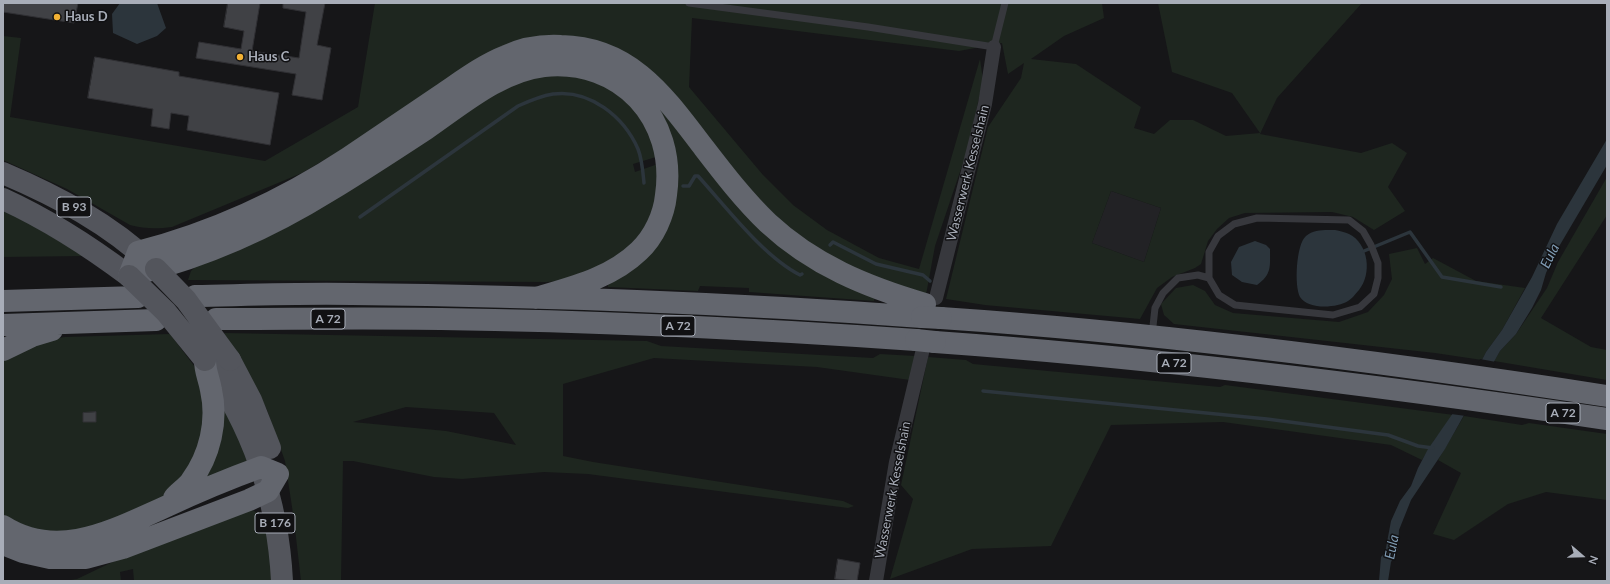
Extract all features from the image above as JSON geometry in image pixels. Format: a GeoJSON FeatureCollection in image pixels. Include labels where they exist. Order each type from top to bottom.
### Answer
{"type":"FeatureCollection","features":[{"type":"Feature","properties":{"kind":"highway"},"geometry":{"type":"LineString","coordinates":[[155,262],[174,243],[260,208],[291,192],[345,160],[463,80],[505,56],[544,45],[572,46],[611,56],[640,74],[654,86],[669,102],[749,203],[769,223],[796,245],[843,275],[867,286],[933,309]]}},
{"type":"Feature","properties":{"kind":"highway"},"geometry":{"type":"LineString","coordinates":[[129,276],[155,262],[246,235],[295,211],[500,81],[512,75],[542,66],[564,65],[591,70],[617,81],[638,98],[656,121],[667,151],[669,178],[665,208],[655,231],[640,250],[619,267],[591,282],[536,298]]}},
{"type":"Feature","properties":{"kind":"highway","name":"A 72"},"geometry":{"type":"LineString","coordinates":[[195,296],[351,294],[536,298],[809,310],[933,309],[1000,322],[1307,354],[1532,384],[1607,396]]}},
{"type":"Feature","properties":{"kind":"highway"},"geometry":{"type":"LineString","coordinates":[[3,301],[138,297]]}},
{"type":"Feature","properties":{"kind":"highway","name":"A 72"},"geometry":{"type":"LineString","coordinates":[[216,319],[440,319],[556,322],[790,331],[924,345],[1053,350],[1242,370],[1412,391],[1607,420]]}},
{"type":"Feature","properties":{"kind":"highway"},"geometry":{"type":"LineString","coordinates":[[3,325],[156,320]]}},
{"type":"Feature","properties":{"kind":"highway"},"geometry":{"type":"LineString","coordinates":[[3,350],[32,336],[78,322]]}},
{"type":"Feature","properties":{"kind":"highway"},"geometry":{"type":"LineString","coordinates":[[164,507],[191,482],[202,465],[209,445],[213,429],[214,413],[211,390],[205,372],[205,360]]}},
{"type":"Feature","properties":{"kind":"highway"},"geometry":{"type":"LineString","coordinates":[[3,526],[37,540],[59,542],[88,539],[119,528],[230,478],[269,478]]}},
{"type":"Feature","properties":{"kind":"highway"},"geometry":{"type":"LineString","coordinates":[[3,544],[23,552],[50,558],[86,558],[123,548],[269,478]]}},
{"type":"Feature","properties":{"kind":"main road","name":"B 93"},"geometry":{"type":"LineString","coordinates":[[3,173],[59,198],[155,262],[186,300],[230,360],[251,400],[269,478]]}},
{"type":"Feature","properties":{"kind":"main road","name":"B 93"},"geometry":{"type":"LineString","coordinates":[[3,199],[33,213],[79,240],[129,276],[166,312],[220,380],[250,435],[269,478]]}},
{"type":"Feature","properties":{"kind":"main road","name":"B 176"},"geometry":{"type":"LineString","coordinates":[[269,478],[282,581]]}},
{"type":"Feature","properties":{"kind":"main road","name":"B 176"},"geometry":{"type":"LineString","coordinates":[[269,478],[290,532],[295,581]]}},
{"type":"Feature","properties":{"kind":"street","name":"Wasserwerk Kesselshain"},"geometry":{"type":"LineString","coordinates":[[933,309],[985,104],[994,47]]}},
{"type":"Feature","properties":{"kind":"street","name":"Wasserwerk Kesselshain"},"geometry":{"type":"LineString","coordinates":[[876,581],[896,462],[924,345]]}},
{"type":"Feature","properties":{"kind":"lane"},"geometry":{"type":"LineString","coordinates":[[689,3],[868,27],[994,47],[1005,3]]}},
{"type":"Feature","properties":{"kind":"lane"},"geometry":{"type":"LineString","coordinates":[[1151,337],[1155,308],[1163,293],[1178,278],[1198,275],[1209,278],[1219,295],[1235,306],[1333,315],[1360,307],[1374,294],[1378,278],[1378,263],[1371,245],[1363,231],[1349,220],[1257,218],[1234,224],[1218,236],[1209,252],[1209,278]]}},
{"type":"Feature","properties":{"kind":"shaded area"},"geometry":{"type":"Polygon","coordinates":[[[375,3],[1102,3],[1104,18],[1064,36],[1031,59],[1076,64],[1141,107],[1134,128],[1154,134],[1170,120],[1193,120],[1226,136],[1260,133],[1232,93],[1172,72],[1158,3],[1362,3],[1277,98],[1260,134],[1361,153],[1392,143],[1407,153],[1388,187],[1405,211],[1374,230],[1353,217],[1332,212],[1245,213],[1229,218],[1217,229],[1208,241],[1201,264],[1172,277],[1157,288],[1140,319],[985,305],[946,299],[988,127],[1021,78],[1024,63],[1008,74],[1002,43],[959,51],[692,18],[689,87],[763,175],[793,205],[827,230],[879,258],[919,269],[980,59],[983,80],[967,151],[935,246],[926,295],[861,275],[795,235],[605,45],[351,144],[302,173],[172,227],[141,227],[130,225],[67,189],[3,160],[3,36],[21,38],[10,117],[265,161],[358,107],[375,3]],[[1111,191],[1092,243],[1144,262],[1161,208],[1111,191]]]}},
{"type":"Feature","properties":{"kind":"shaded area"},"geometry":{"type":"Polygon","coordinates":[[[563,52],[594,58],[620,69],[642,84],[677,122],[729,190],[761,223],[795,252],[814,265],[853,286],[875,295],[874,301],[749,292],[749,288],[700,286],[698,291],[608,287],[608,280],[623,272],[638,261],[646,253],[661,232],[670,209],[674,184],[674,159],[668,135],[658,113],[642,93],[622,77],[612,72],[601,67],[578,61],[542,60],[517,66],[502,72],[473,89],[388,147],[288,207],[290,201],[305,190],[351,163],[482,75],[518,59],[539,53],[563,52]]]}},
{"type":"Feature","properties":{"kind":"shaded area"},"geometry":{"type":"Polygon","coordinates":[[[540,73],[597,80],[643,114],[656,157],[633,164],[635,172],[655,165],[662,166],[655,217],[628,255],[573,280],[547,282],[188,280],[191,271],[196,266],[480,100],[540,73]]]}},
{"type":"Feature","properties":{"kind":"shaded area"},"geometry":{"type":"Polygon","coordinates":[[[1607,177],[1607,215],[1541,318],[1591,347],[1607,350],[1607,380],[1494,361],[1500,351],[1516,334],[1547,288],[1558,262],[1607,177]]]}},
{"type":"Feature","properties":{"kind":"shaded area"},"geometry":{"type":"Polygon","coordinates":[[[1111,191],[1161,208],[1144,262],[1092,243],[1111,191]]]}},
{"type":"Feature","properties":{"kind":"shaded area"},"geometry":{"type":"Polygon","coordinates":[[[3,211],[20,218],[85,256],[3,257],[3,211]]]}},
{"type":"Feature","properties":{"kind":"shaded area"},"geometry":{"type":"Polygon","coordinates":[[[1417,248],[1425,264],[1433,258],[1476,281],[1525,288],[1502,330],[1482,360],[1435,353],[1174,324],[1164,315],[1161,304],[1176,288],[1193,285],[1205,291],[1215,305],[1233,313],[1339,322],[1368,312],[1384,295],[1392,279],[1389,254],[1417,248]]]}},
{"type":"Feature","properties":{"kind":"shaded area"},"geometry":{"type":"Polygon","coordinates":[[[224,333],[647,341],[661,346],[873,358],[880,354],[915,356],[910,380],[817,367],[654,358],[563,384],[563,456],[843,501],[854,506],[848,508],[588,474],[544,472],[462,479],[434,477],[353,461],[343,461],[341,581],[301,581],[285,461],[267,410],[241,360],[224,333]],[[406,407],[353,422],[446,431],[516,445],[494,413],[406,407]]]}},
{"type":"Feature","properties":{"kind":"shaded area"},"geometry":{"type":"Polygon","coordinates":[[[170,334],[198,371],[206,389],[202,447],[166,498],[92,531],[45,533],[3,517],[3,357],[39,341],[65,337],[170,334]]]}},
{"type":"Feature","properties":{"kind":"shaded area"},"geometry":{"type":"Polygon","coordinates":[[[928,357],[966,360],[973,364],[1220,387],[1225,385],[1454,415],[1435,439],[1422,460],[1391,445],[1223,422],[1111,425],[1051,546],[972,549],[890,579],[913,499],[901,485],[928,357]]]}},
{"type":"Feature","properties":{"kind":"shaded area"},"geometry":{"type":"Polygon","coordinates":[[[219,400],[252,460],[199,482],[219,400]]]}},
{"type":"Feature","properties":{"kind":"shaded area"},"geometry":{"type":"Polygon","coordinates":[[[1464,416],[1522,425],[1529,423],[1607,434],[1607,500],[1546,492],[1508,504],[1454,540],[1433,534],[1461,473],[1438,460],[1464,416]]]}},
{"type":"Feature","properties":{"kind":"shaded area"},"geometry":{"type":"Polygon","coordinates":[[[249,508],[264,517],[276,581],[134,581],[133,569],[120,572],[121,581],[65,581],[77,579],[148,545],[249,508]]]}},
{"type":"Feature","properties":{"kind":"water"},"geometry":{"type":"Polygon","coordinates":[[[120,3],[157,3],[166,28],[157,36],[137,44],[113,33],[112,14],[120,3]]]}},
{"type":"Feature","properties":{"kind":"water","name":"Eula"},"geometry":{"type":"Polygon","coordinates":[[[1607,139],[1607,165],[1554,255],[1546,273],[1541,290],[1532,308],[1516,334],[1500,351],[1445,449],[1411,500],[1399,530],[1398,549],[1391,562],[1388,581],[1379,581],[1381,557],[1385,553],[1391,521],[1400,501],[1411,486],[1428,449],[1460,403],[1486,352],[1502,330],[1532,277],[1557,224],[1607,139]]]}},
{"type":"Feature","properties":{"kind":"water"},"geometry":{"type":"Polygon","coordinates":[[[1320,230],[1335,230],[1349,234],[1361,245],[1366,260],[1366,276],[1359,290],[1348,301],[1330,306],[1316,306],[1309,304],[1300,297],[1298,292],[1297,266],[1300,248],[1306,236],[1312,232],[1320,230]]]}},
{"type":"Feature","properties":{"kind":"water"},"geometry":{"type":"Polygon","coordinates":[[[1255,241],[1266,245],[1270,249],[1268,274],[1257,285],[1242,282],[1232,275],[1231,262],[1239,247],[1255,241]]]}},
{"type":"Feature","properties":{"kind":"pier"},"geometry":{"type":"Polygon","coordinates":[[[1480,359],[1496,362],[1466,416],[1451,414],[1480,359]]]}},
{"type":"Feature","properties":{"kind":"building","name":"Haus D"},"geometry":{"type":"Polygon","coordinates":[[[3,3],[78,3],[74,23],[3,12],[3,3]]]}},
{"type":"Feature","properties":{"kind":"building"},"geometry":{"type":"Polygon","coordinates":[[[228,3],[260,3],[252,51],[299,58],[306,12],[283,8],[283,3],[325,3],[317,45],[331,48],[322,100],[292,95],[296,74],[196,58],[199,42],[241,49],[244,31],[224,27],[228,3]]]}},
{"type":"Feature","properties":{"kind":"building"},"geometry":{"type":"Polygon","coordinates":[[[95,57],[179,72],[179,76],[279,93],[270,145],[187,130],[189,116],[171,113],[169,129],[151,126],[153,109],[88,98],[95,57]]]}},
{"type":"Feature","properties":{"kind":"building"},"geometry":{"type":"Polygon","coordinates":[[[96,412],[96,422],[83,422],[83,413],[96,412]]]}},
{"type":"Feature","properties":{"kind":"building"},"geometry":{"type":"Polygon","coordinates":[[[838,559],[860,563],[857,581],[835,579],[838,559]]]}},
{"type":"Feature","properties":{"kind":"waterway"},"geometry":{"type":"LineString","coordinates":[[360,217],[518,106],[553,94],[580,96],[592,101],[615,116],[632,137],[638,149],[644,183]]}},
{"type":"Feature","properties":{"kind":"waterway"},"geometry":{"type":"LineString","coordinates":[[683,186],[689,186],[695,176],[698,176],[759,244],[786,267],[800,275],[802,274]]}},
{"type":"Feature","properties":{"kind":"waterway"},"geometry":{"type":"LineString","coordinates":[[1364,251],[1410,232],[1442,277],[1501,287]]}},
{"type":"Feature","properties":{"kind":"waterway"},"geometry":{"type":"LineString","coordinates":[[830,245],[833,242],[876,264],[923,275],[930,281]]}},
{"type":"Feature","properties":{"kind":"waterway"},"geometry":{"type":"LineString","coordinates":[[983,391],[1267,419],[1388,435],[1418,446],[1433,448]]}},
{"type":"Feature","properties":{"kind":"place","name":"Haus D"},"geometry":{"type":"Point","coordinates":[57,17]}},
{"type":"Feature","properties":{"kind":"place","name":"Haus C"},"geometry":{"type":"Point","coordinates":[240,57]}}]}
